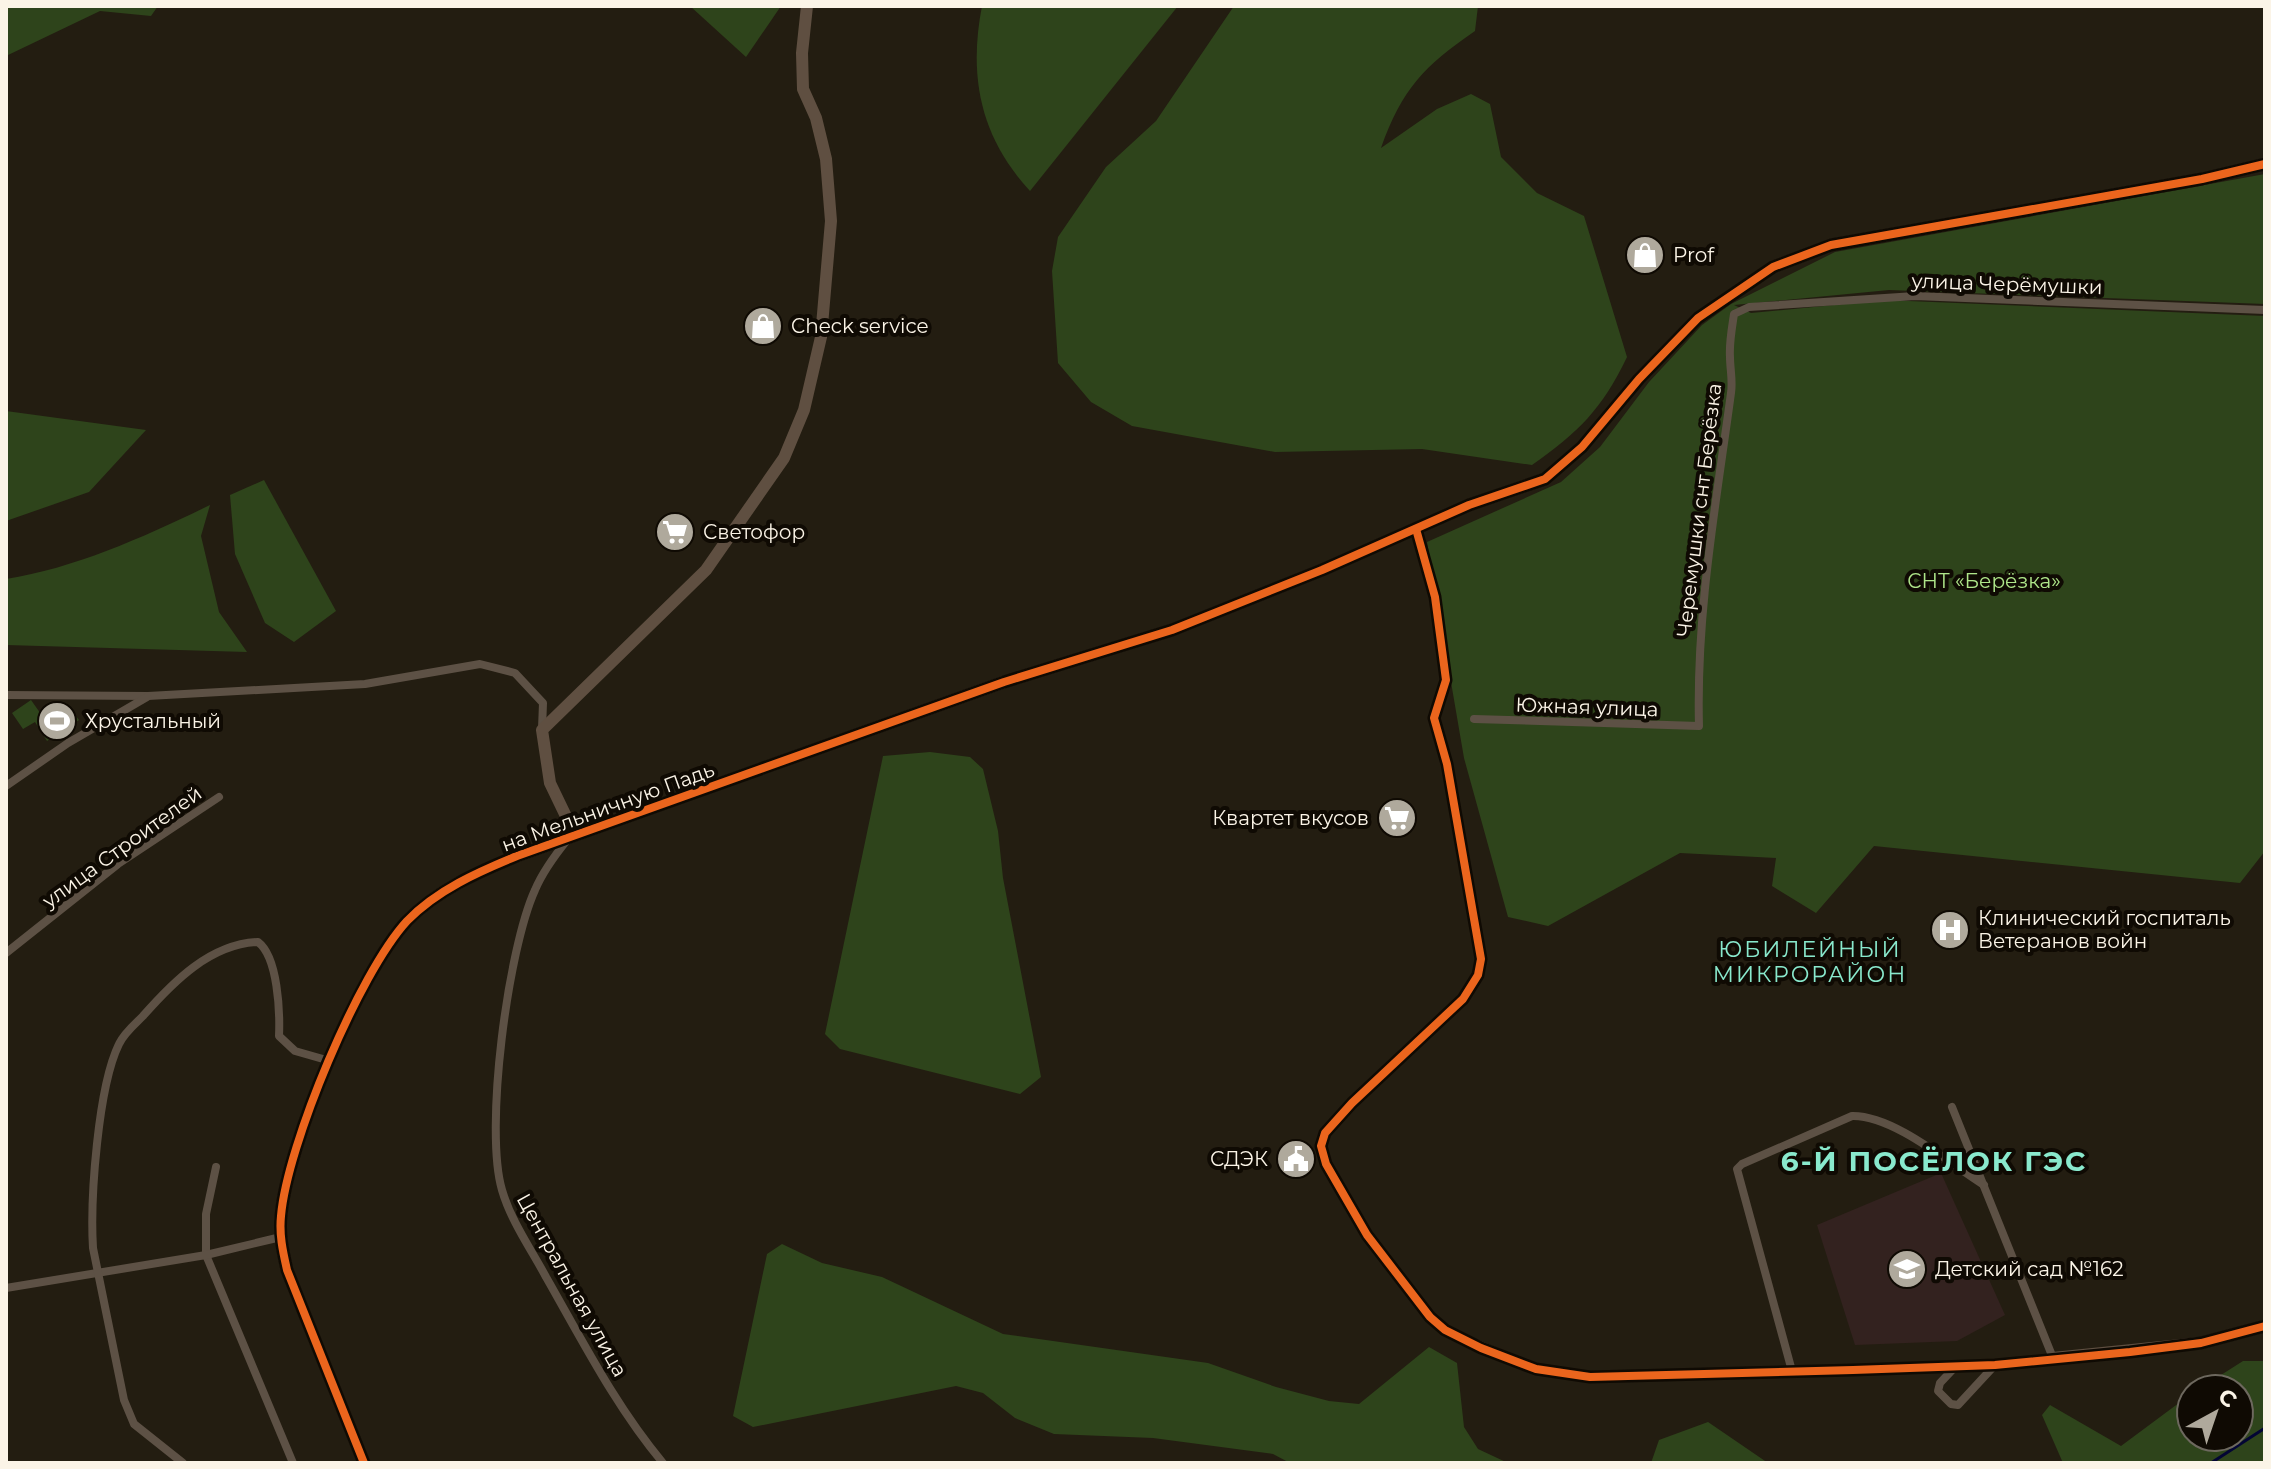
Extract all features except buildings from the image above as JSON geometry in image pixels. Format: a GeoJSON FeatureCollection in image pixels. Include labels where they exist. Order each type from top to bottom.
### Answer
{"type":"FeatureCollection","features":[{"type":"Feature","properties":{"kind":"street"},"geometry":{"type":"LineString","coordinates":[[542,730],[706,570],[784,458],[804,410],[821,337],[831,221],[826,159],[816,118],[803,89],[802,53],[807,6]]}},
{"type":"Feature","properties":{"kind":"street","name":"на Мельничную Падь"},"geometry":{"type":"LineString","coordinates":[[364,1463],[298,1301],[281,1237],[285,1187],[330,1061],[378,962],[410,918],[456,885],[484,870],[573,835],[1004,682],[1123,647],[1203,618],[1469,505],[1545,479],[1582,447],[1649,367],[1698,318],[1773,267],[1831,245],[2202,179],[2265,164]]}},
{"type":"Feature","properties":{"kind":"street","name":"улица Черёмушки"},"geometry":{"type":"LineString","coordinates":[[1749,307],[1915,296],[2265,310]]}},
{"type":"Feature","properties":{"kind":"street","name":"Черемушки снт Берёзка"},"geometry":{"type":"LineString","coordinates":[[1699,726],[1697,654],[1704,617],[1709,537],[1732,388],[1729,353],[1732,327],[1734,314],[1749,307]]}},
{"type":"Feature","properties":{"kind":"street"},"geometry":{"type":"LineString","coordinates":[[1416,529],[1435,597],[1446,680],[1434,718],[1447,764],[1481,959],[1478,975],[1463,999],[1352,1103],[1325,1133],[1321,1146],[1326,1164],[1367,1235],[1430,1317],[1445,1330],[1481,1348],[1536,1369],[1576,1376],[1995,1365],[2201,1343],[2265,1326]]}},
{"type":"Feature","properties":{"kind":"street"},"geometry":{"type":"LineString","coordinates":[[6,695],[148,696],[365,684],[480,664],[515,673],[543,703],[542,730],[550,783],[573,835]]}},
{"type":"Feature","properties":{"kind":"street"},"geometry":{"type":"LineString","coordinates":[[6,786],[68,743],[148,696]]}},
{"type":"Feature","properties":{"kind":"street","name":"Южная улица"},"geometry":{"type":"LineString","coordinates":[[1474,719],[1699,726]]}},
{"type":"Feature","properties":{"kind":"street","name":"улица Строителей"},"geometry":{"type":"LineString","coordinates":[[6,953],[118,864],[219,797]]}},
{"type":"Feature","properties":{"kind":"street","name":"Центральная улица"},"geometry":{"type":"LineString","coordinates":[[573,835],[551,861],[534,891],[512,972],[496,1114],[496,1164],[503,1194],[518,1226],[568,1316],[646,1443],[663,1463]]}},
{"type":"Feature","properties":{"kind":"street"},"geometry":{"type":"LineString","coordinates":[[183,1463],[134,1424],[124,1400],[91,1223],[110,1071],[120,1041],[165,991],[203,960],[236,946],[258,942],[266,948],[281,1005],[279,1036],[295,1051],[330,1061]]}},
{"type":"Feature","properties":{"kind":"street"},"geometry":{"type":"LineString","coordinates":[[1952,1107],[2053,1358]]}},
{"type":"Feature","properties":{"kind":"street"},"geometry":{"type":"LineString","coordinates":[[1792,1371],[1737,1169],[1742,1164],[1852,1116],[1868,1115],[1891,1126],[1984,1186]]}},
{"type":"Feature","properties":{"kind":"street"},"geometry":{"type":"LineString","coordinates":[[216,1167],[206,1214],[206,1255],[293,1463]]}},
{"type":"Feature","properties":{"kind":"street"},"geometry":{"type":"LineString","coordinates":[[6,1288],[206,1255],[281,1237]]}},
{"type":"Feature","properties":{"kind":"street"},"geometry":{"type":"LineString","coordinates":[[1956,1366],[1940,1383],[1938,1391],[1951,1404],[1958,1405],[1995,1365]]}},
{"type":"Feature","properties":{"kind":"shaded area","name":"Детский сад №162"},"geometry":{"type":"Polygon","coordinates":[[[1941,1173],[2005,1315],[1957,1341],[1855,1345],[1817,1225],[1941,1173]]]}},
{"type":"Feature","properties":{"kind":"green space"},"geometry":{"type":"Polygon","coordinates":[[[6,6],[158,6],[151,16],[100,11],[6,56],[6,6]]]}},
{"type":"Feature","properties":{"kind":"green space"},"geometry":{"type":"Polygon","coordinates":[[[690,6],[781,6],[746,57],[690,6]]]}},
{"type":"Feature","properties":{"kind":"green space"},"geometry":{"type":"Polygon","coordinates":[[[982,6],[1178,6],[1030,191],[1000,150],[982,106],[977,58],[982,6]]]}},
{"type":"Feature","properties":{"kind":"green space"},"geometry":{"type":"Polygon","coordinates":[[[1234,6],[1478,6],[1475,31],[1417,80],[1397,110],[1381,148],[1437,109],[1471,94],[1490,104],[1501,157],[1537,193],[1584,216],[1627,357],[1588,418],[1532,465],[1422,449],[1275,452],[1132,426],[1091,402],[1058,363],[1052,271],[1058,237],[1106,167],[1156,121],[1234,6]]]}},
{"type":"Feature","properties":{"kind":"green space","name":"СНТ «Берёзка»"},"geometry":{"type":"Polygon","coordinates":[[[2265,174],[2265,304],[1889,290],[1734,305],[1751,313],[1885,300],[2265,316],[2265,851],[2240,883],[1874,846],[1816,913],[1772,886],[1776,858],[1680,853],[1548,926],[1508,917],[1464,758],[1427,542],[1561,482],[1600,447],[1649,382],[1702,325],[1731,304],[1835,252],[2265,174]]]}},
{"type":"Feature","properties":{"kind":"green space"},"geometry":{"type":"Polygon","coordinates":[[[6,411],[146,430],[89,492],[6,521],[6,411]]]}},
{"type":"Feature","properties":{"kind":"green space"},"geometry":{"type":"Polygon","coordinates":[[[264,480],[336,611],[294,642],[265,623],[235,554],[230,495],[264,480]]]}},
{"type":"Feature","properties":{"kind":"green space"},"geometry":{"type":"Polygon","coordinates":[[[210,505],[201,536],[219,612],[247,652],[6,645],[6,579],[84,559],[210,505]]]}},
{"type":"Feature","properties":{"kind":"green space","name":"Хрустальный"},"geometry":{"type":"Polygon","coordinates":[[[31,700],[43,717],[66,703],[79,720],[47,741],[35,722],[23,729],[12,713],[31,700]]]}},
{"type":"Feature","properties":{"kind":"green space"},"geometry":{"type":"Polygon","coordinates":[[[930,752],[970,757],[983,769],[998,831],[1003,878],[1041,1077],[1020,1094],[840,1049],[825,1034],[883,756],[930,752]]]}},
{"type":"Feature","properties":{"kind":"green space"},"geometry":{"type":"Polygon","coordinates":[[[782,1244],[822,1263],[882,1277],[1003,1334],[1208,1363],[1276,1387],[1329,1401],[1359,1404],[1429,1347],[1457,1363],[1464,1427],[1478,1449],[1508,1463],[1290,1463],[1273,1454],[1153,1438],[1054,1434],[1015,1418],[983,1393],[956,1386],[753,1427],[733,1416],[767,1254],[782,1244]]]}},
{"type":"Feature","properties":{"kind":"green space"},"geometry":{"type":"Polygon","coordinates":[[[2243,1361],[2265,1361],[2265,1463],[2063,1463],[2042,1415],[2050,1405],[2121,1446],[2175,1406],[2175,1453],[2255,1453],[2255,1373],[2224,1373],[2243,1361]]]}},
{"type":"Feature","properties":{"kind":"green space"},"geometry":{"type":"Polygon","coordinates":[[[1708,1422],[1768,1463],[1651,1463],[1659,1440],[1708,1422]]]}},
{"type":"Feature","properties":{"kind":"waterway"},"geometry":{"type":"LineString","coordinates":[[2211,1463],[2265,1428]]}},
{"type":"Feature","properties":{"kind":"cycle path"},"geometry":{"type":"LineString","coordinates":[[364,1463],[287,1270],[281,1216],[296,1147],[328,1061],[348,1018],[388,946],[407,921],[431,900],[473,875],[517,856],[1004,682],[1172,630],[1322,570],[1469,505],[1545,479],[1582,447],[1639,379],[1698,318],[1773,267],[1831,245],[2202,179],[2265,164]]}},
{"type":"Feature","properties":{"kind":"cycle path"},"geometry":{"type":"LineString","coordinates":[[1416,529],[1435,597],[1446,680],[1434,718],[1447,764],[1481,959],[1478,975],[1463,999],[1352,1103],[1325,1133],[1321,1146],[1326,1164],[1367,1235],[1430,1317],[1445,1330],[1481,1348],[1536,1369],[1590,1377],[1995,1365],[2201,1343],[2265,1326]]}},
{"type":"Feature","properties":{"kind":"place","name":"Prof"},"geometry":{"type":"Point","coordinates":[1645,255]}},
{"type":"Feature","properties":{"kind":"place","name":"Check service"},"geometry":{"type":"Point","coordinates":[763,326]}},
{"type":"Feature","properties":{"kind":"place","name":"Светофор"},"geometry":{"type":"Point","coordinates":[675,532]}},
{"type":"Feature","properties":{"kind":"place","name":"Хрустальный"},"geometry":{"type":"Point","coordinates":[57,721]}},
{"type":"Feature","properties":{"kind":"place","name":"Квартет вкусов"},"geometry":{"type":"Point","coordinates":[1397,818]}},
{"type":"Feature","properties":{"kind":"place","name":"Клинический госпиталь Ветеранов войн"},"geometry":{"type":"Point","coordinates":[1950,930]}},
{"type":"Feature","properties":{"kind":"place","name":"СДЭК"},"geometry":{"type":"Point","coordinates":[1296,1159]}},
{"type":"Feature","properties":{"kind":"place","name":"Детский сад №162"},"geometry":{"type":"Point","coordinates":[1907,1269]}},
{"type":"Feature","properties":{"kind":"district","name":"ЮБИЛЕЙНЫЙ МИКРОРАЙОН"},"geometry":{"type":"Point","coordinates":[1810,962]}},
{"type":"Feature","properties":{"kind":"district","name":"6-Й ПОСЁЛОК ГЭС"},"geometry":{"type":"Point","coordinates":[1934,1161]}}]}
